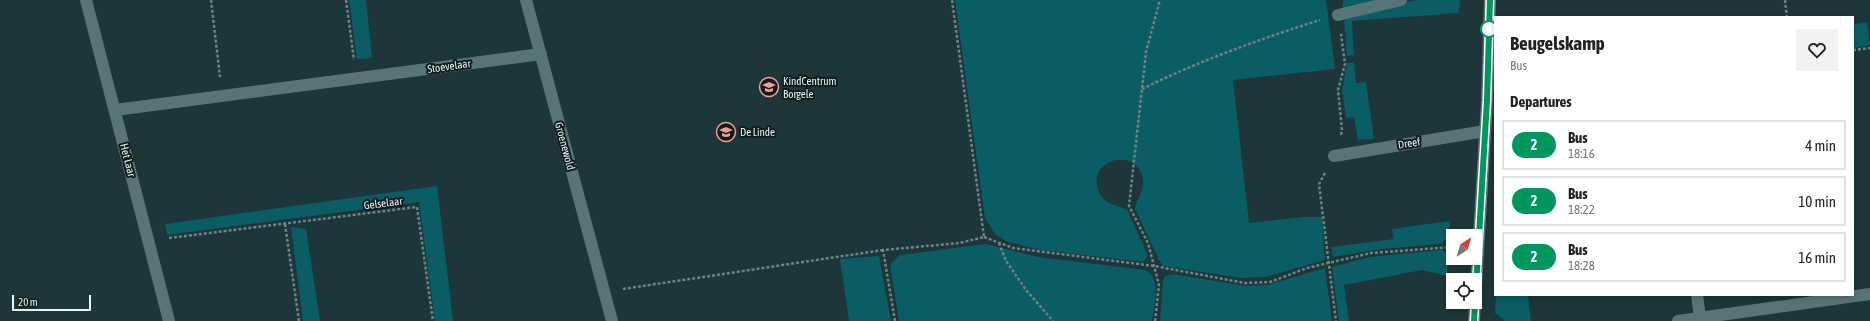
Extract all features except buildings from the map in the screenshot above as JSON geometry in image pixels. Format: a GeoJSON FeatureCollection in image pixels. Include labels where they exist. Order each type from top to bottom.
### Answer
{"type":"FeatureCollection","features":[{"type":"Feature","properties":{"kind":"street","name":"Het Laar"},"geometry":{"type":"LineString","coordinates":[[86,0],[169,321]]}},
{"type":"Feature","properties":{"kind":"street","name":"Groenewold"},"geometry":{"type":"LineString","coordinates":[[526,0],[612,321]]}},
{"type":"Feature","properties":{"kind":"street"},"geometry":{"type":"LineString","coordinates":[[1338,15],[1401,0]]}},
{"type":"Feature","properties":{"kind":"street"},"geometry":{"type":"LineString","coordinates":[[1474,321],[1485,131],[1490,0]]}},
{"type":"Feature","properties":{"kind":"street","name":"Stoevelaar"},"geometry":{"type":"LineString","coordinates":[[115,110],[541,54]]}},
{"type":"Feature","properties":{"kind":"street","name":"Dreef"},"geometry":{"type":"LineString","coordinates":[[1334,156],[1485,131]]}},
{"type":"Feature","properties":{"kind":"street"},"geometry":{"type":"LineString","coordinates":[[1854,296],[1870,294]]}},
{"type":"Feature","properties":{"kind":"street"},"geometry":{"type":"LineString","coordinates":[[1697,296],[1700,318]]}},
{"type":"Feature","properties":{"kind":"street"},"geometry":{"type":"LineString","coordinates":[[1678,321],[1850,296]]}},
{"type":"Feature","properties":{"kind":"path"},"geometry":{"type":"LineString","coordinates":[[212,0],[222,96]]}},
{"type":"Feature","properties":{"kind":"path"},"geometry":{"type":"LineString","coordinates":[[346,0],[357,78]]}},
{"type":"Feature","properties":{"kind":"path"},"geometry":{"type":"LineString","coordinates":[[952,0],[984,237]]}},
{"type":"Feature","properties":{"kind":"path"},"geometry":{"type":"LineString","coordinates":[[1155,321],[1159,285],[1148,243],[1129,206],[1146,52],[1160,0]]}},
{"type":"Feature","properties":{"kind":"path"},"geometry":{"type":"LineString","coordinates":[[1785,0],[1787,16]]}},
{"type":"Feature","properties":{"kind":"path"},"geometry":{"type":"LineString","coordinates":[[1142,89],[1169,76],[1233,50],[1273,35],[1338,15],[1345,64],[1338,90],[1342,130],[1334,156],[1319,184],[1336,321]]}},
{"type":"Feature","properties":{"kind":"path"},"geometry":{"type":"LineString","coordinates":[[1854,50],[1870,48]]}},
{"type":"Feature","properties":{"kind":"path","name":"Gelselaar"},"geometry":{"type":"LineString","coordinates":[[148,241],[416,207],[433,321]]}},
{"type":"Feature","properties":{"kind":"path"},"geometry":{"type":"LineString","coordinates":[[285,224],[299,321]]}},
{"type":"Feature","properties":{"kind":"path"},"geometry":{"type":"LineString","coordinates":[[604,292],[884,250],[960,243],[984,237],[1013,248],[1154,266],[1245,283],[1270,282],[1307,268],[1371,253],[1446,248]]}},
{"type":"Feature","properties":{"kind":"path"},"geometry":{"type":"LineString","coordinates":[[999,243],[1010,267],[1026,290],[1053,321]]}},
{"type":"Feature","properties":{"kind":"path"},"geometry":{"type":"LineString","coordinates":[[884,250],[895,321]]}},
{"type":"Feature","properties":{"kind":"shaded area"},"geometry":{"type":"Polygon","coordinates":[[[349,0],[366,0],[372,58],[357,59],[349,0]]]}},
{"type":"Feature","properties":{"kind":"shaded area"},"geometry":{"type":"Polygon","coordinates":[[[955,0],[1326,0],[1335,69],[1233,80],[1249,223],[1304,217],[1322,217],[1325,260],[1266,277],[1241,278],[1163,266],[1135,209],[1143,186],[1140,171],[1134,163],[1125,160],[1115,160],[1106,164],[1099,171],[1097,181],[1102,198],[1109,203],[1128,211],[1148,256],[1143,262],[1042,250],[1008,242],[995,234],[985,218],[955,0]]]}},
{"type":"Feature","properties":{"kind":"shaded area"},"geometry":{"type":"Polygon","coordinates":[[[1385,0],[1343,11],[1343,1],[1385,0]]]}},
{"type":"Feature","properties":{"kind":"shaded area"},"geometry":{"type":"Polygon","coordinates":[[[1416,0],[1460,0],[1459,13],[1352,21],[1354,55],[1347,56],[1344,18],[1416,0]]]}},
{"type":"Feature","properties":{"kind":"shaded area"},"geometry":{"type":"Polygon","coordinates":[[[1867,22],[1870,45],[1854,48],[1854,24],[1867,22]]]}},
{"type":"Feature","properties":{"kind":"shaded area"},"geometry":{"type":"Polygon","coordinates":[[[1354,62],[1356,83],[1366,82],[1374,139],[1358,140],[1354,117],[1346,118],[1342,90],[1347,63],[1354,62]]]}},
{"type":"Feature","properties":{"kind":"shaded area"},"geometry":{"type":"Polygon","coordinates":[[[437,186],[453,321],[435,321],[419,202],[167,235],[165,224],[437,186]]]}},
{"type":"Feature","properties":{"kind":"shaded area"},"geometry":{"type":"Polygon","coordinates":[[[1450,221],[1449,229],[1446,229],[1446,239],[1441,244],[1382,249],[1333,257],[1331,247],[1394,239],[1392,229],[1450,221]]]}},
{"type":"Feature","properties":{"kind":"shaded area"},"geometry":{"type":"Polygon","coordinates":[[[291,227],[306,229],[320,321],[303,321],[291,227]]]}},
{"type":"Feature","properties":{"kind":"shaded area"},"geometry":{"type":"Polygon","coordinates":[[[986,244],[1038,257],[1146,270],[1151,274],[1154,280],[1156,293],[1152,321],[899,321],[890,265],[900,255],[986,244]]]}},
{"type":"Feature","properties":{"kind":"shaded area"},"geometry":{"type":"Polygon","coordinates":[[[1441,250],[1446,253],[1447,273],[1446,276],[1422,270],[1344,285],[1349,321],[1339,321],[1332,267],[1369,257],[1441,250]]]}},
{"type":"Feature","properties":{"kind":"shaded area"},"geometry":{"type":"Polygon","coordinates":[[[879,256],[891,321],[849,321],[840,259],[879,256]]]}},
{"type":"Feature","properties":{"kind":"shaded area"},"geometry":{"type":"Polygon","coordinates":[[[1325,268],[1332,321],[1160,321],[1163,280],[1165,276],[1173,274],[1246,286],[1267,285],[1325,268]]]}},
{"type":"Feature","properties":{"kind":"shaded area"},"geometry":{"type":"Polygon","coordinates":[[[1496,296],[1528,296],[1531,321],[1505,321],[1495,313],[1496,296]]]}},
{"type":"Feature","properties":{"kind":"bus line","name":"2"},"geometry":{"type":"LineString","coordinates":[[1474,321],[1477,245],[1487,100],[1490,0]]}},
{"type":"Feature","properties":{"kind":"place","name":"KindCentrum Borgele"},"geometry":{"type":"Point","coordinates":[769,87]}},
{"type":"Feature","properties":{"kind":"place","name":"De Linde"},"geometry":{"type":"Point","coordinates":[726,132]}}]}
